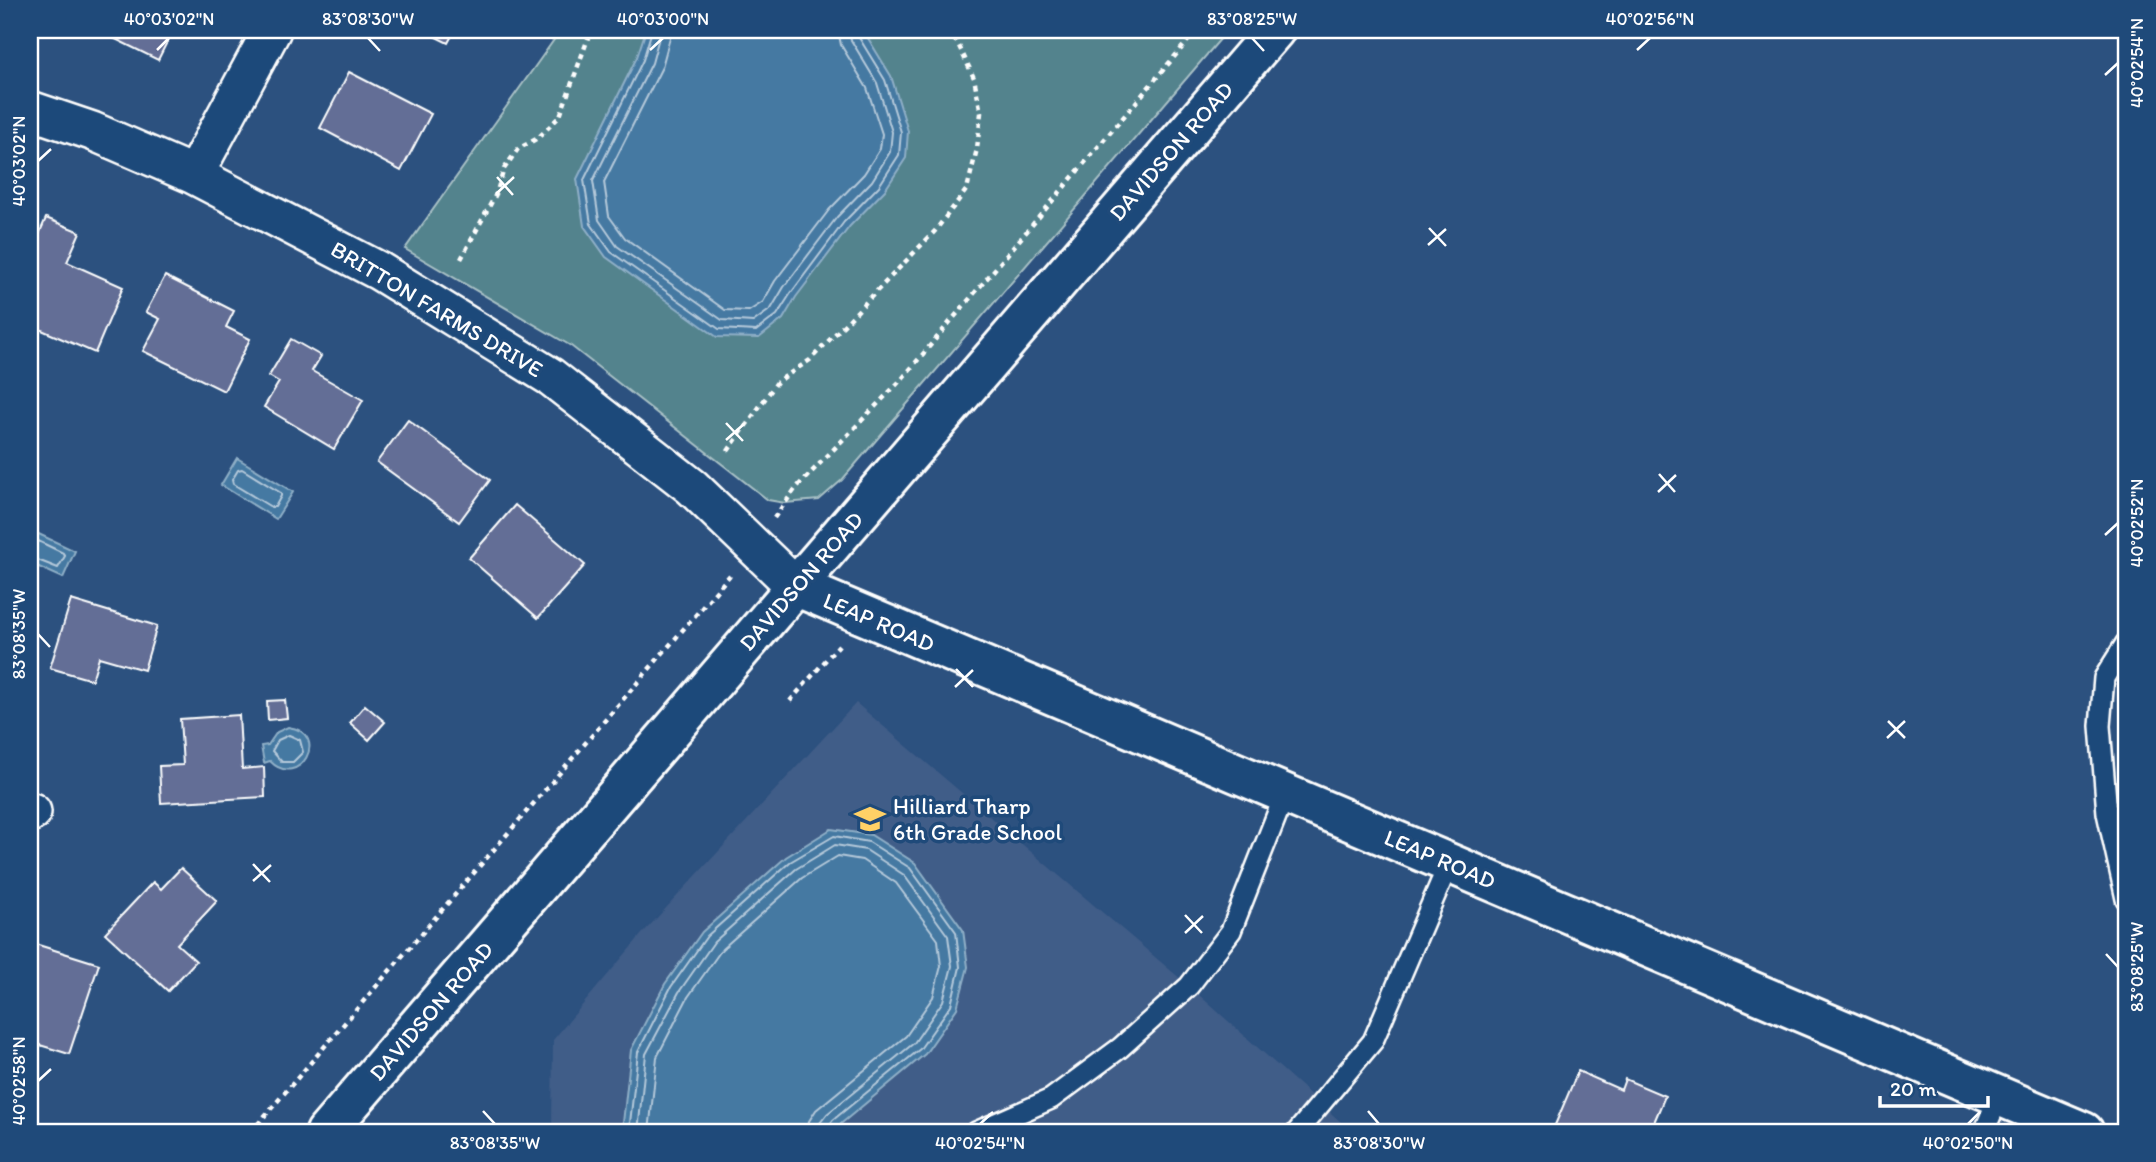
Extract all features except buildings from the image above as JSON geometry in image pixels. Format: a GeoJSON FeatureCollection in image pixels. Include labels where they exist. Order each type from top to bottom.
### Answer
{"type":"FeatureCollection","features":[{"type":"Feature","properties":{"kind":"main road","name":"DAVIDSON ROAD"},"geometry":{"type":"LineString","coordinates":[[326,1132],[1275,30]]}},
{"type":"Feature","properties":{"kind":"main road","name":"LEAP ROAD"},"geometry":{"type":"LineString","coordinates":[[795,586],[2084,1132]]}},
{"type":"Feature","properties":{"kind":"street"},"geometry":{"type":"LineString","coordinates":[[194,175],[272,30]]}},
{"type":"Feature","properties":{"kind":"street","name":"BRITTON FARMS DRIVE"},"geometry":{"type":"LineString","coordinates":[[30,110],[92,131],[194,175],[379,271],[551,377],[692,487],[795,586]]}},
{"type":"Feature","properties":{"kind":"lane"},"geometry":{"type":"LineString","coordinates":[[2126,643],[2104,678],[2100,726],[2107,813],[2126,898]]}},
{"type":"Feature","properties":{"kind":"lane"},"geometry":{"type":"LineString","coordinates":[[976,1132],[1051,1098],[1120,1048],[1189,986],[1231,930],[1285,794]]}},
{"type":"Feature","properties":{"kind":"lane"},"geometry":{"type":"LineString","coordinates":[[1297,1132],[1373,1041],[1449,863]]}},
{"type":"Feature","properties":{"kind":"lane"},"geometry":{"type":"LineString","coordinates":[[1984,1132],[1999,1096]]}},
{"type":"Feature","properties":{"kind":"path"},"geometry":{"type":"LineString","coordinates":[[461,259],[496,194],[504,169],[519,149],[538,138],[560,117],[591,30]]}},
{"type":"Feature","properties":{"kind":"path"},"geometry":{"type":"LineString","coordinates":[[728,451],[777,382],[810,360],[935,231],[967,189],[977,149],[981,113],[974,78],[948,30]]}},
{"type":"Feature","properties":{"kind":"path"},"geometry":{"type":"LineString","coordinates":[[251,1132],[754,547],[796,488],[901,380],[1197,30]]}},
{"type":"Feature","properties":{"kind":"path"},"geometry":{"type":"LineString","coordinates":[[790,701],[816,670]]}},
{"type":"Feature","properties":{"kind":"shaded area","name":"Hilliard Tharp 6th Grade School"},"geometry":{"type":"Polygon","coordinates":[[[856,703],[1189,986],[1352,1132],[552,1132],[553,1040],[642,934],[856,703]]]}},
{"type":"Feature","properties":{"kind":"green space"},"geometry":{"type":"Polygon","coordinates":[[[561,30],[1228,30],[842,480],[819,500],[785,503],[768,500],[571,346],[405,249],[561,30]]]}},
{"type":"Feature","properties":{"kind":"water"},"geometry":{"type":"Polygon","coordinates":[[[646,30],[863,30],[891,76],[908,131],[906,158],[885,190],[850,226],[796,297],[783,319],[759,338],[717,337],[606,257],[584,226],[577,179],[637,57],[646,30]]]}},
{"type":"Feature","properties":{"kind":"water"},"geometry":{"type":"Polygon","coordinates":[[[237,458],[293,492],[276,519],[221,485],[237,458]]]}},
{"type":"Feature","properties":{"kind":"water"},"geometry":{"type":"Polygon","coordinates":[[[30,530],[75,551],[63,578],[30,563],[30,530]]]}},
{"type":"Feature","properties":{"kind":"water"},"geometry":{"type":"Polygon","coordinates":[[[288,727],[301,731],[308,739],[306,758],[291,769],[281,768],[270,761],[264,763],[261,746],[268,745],[277,732],[288,727]]]}},
{"type":"Feature","properties":{"kind":"water"},"geometry":{"type":"Polygon","coordinates":[[[831,829],[871,835],[915,863],[963,930],[968,967],[957,1008],[925,1054],[831,1132],[622,1132],[631,1050],[665,984],[702,932],[786,857],[831,829]]]}},
{"type":"Feature","properties":{"kind":"place","name":"Hilliard Tharp 6th Grade School"},"geometry":{"type":"Point","coordinates":[870,819]}}]}
